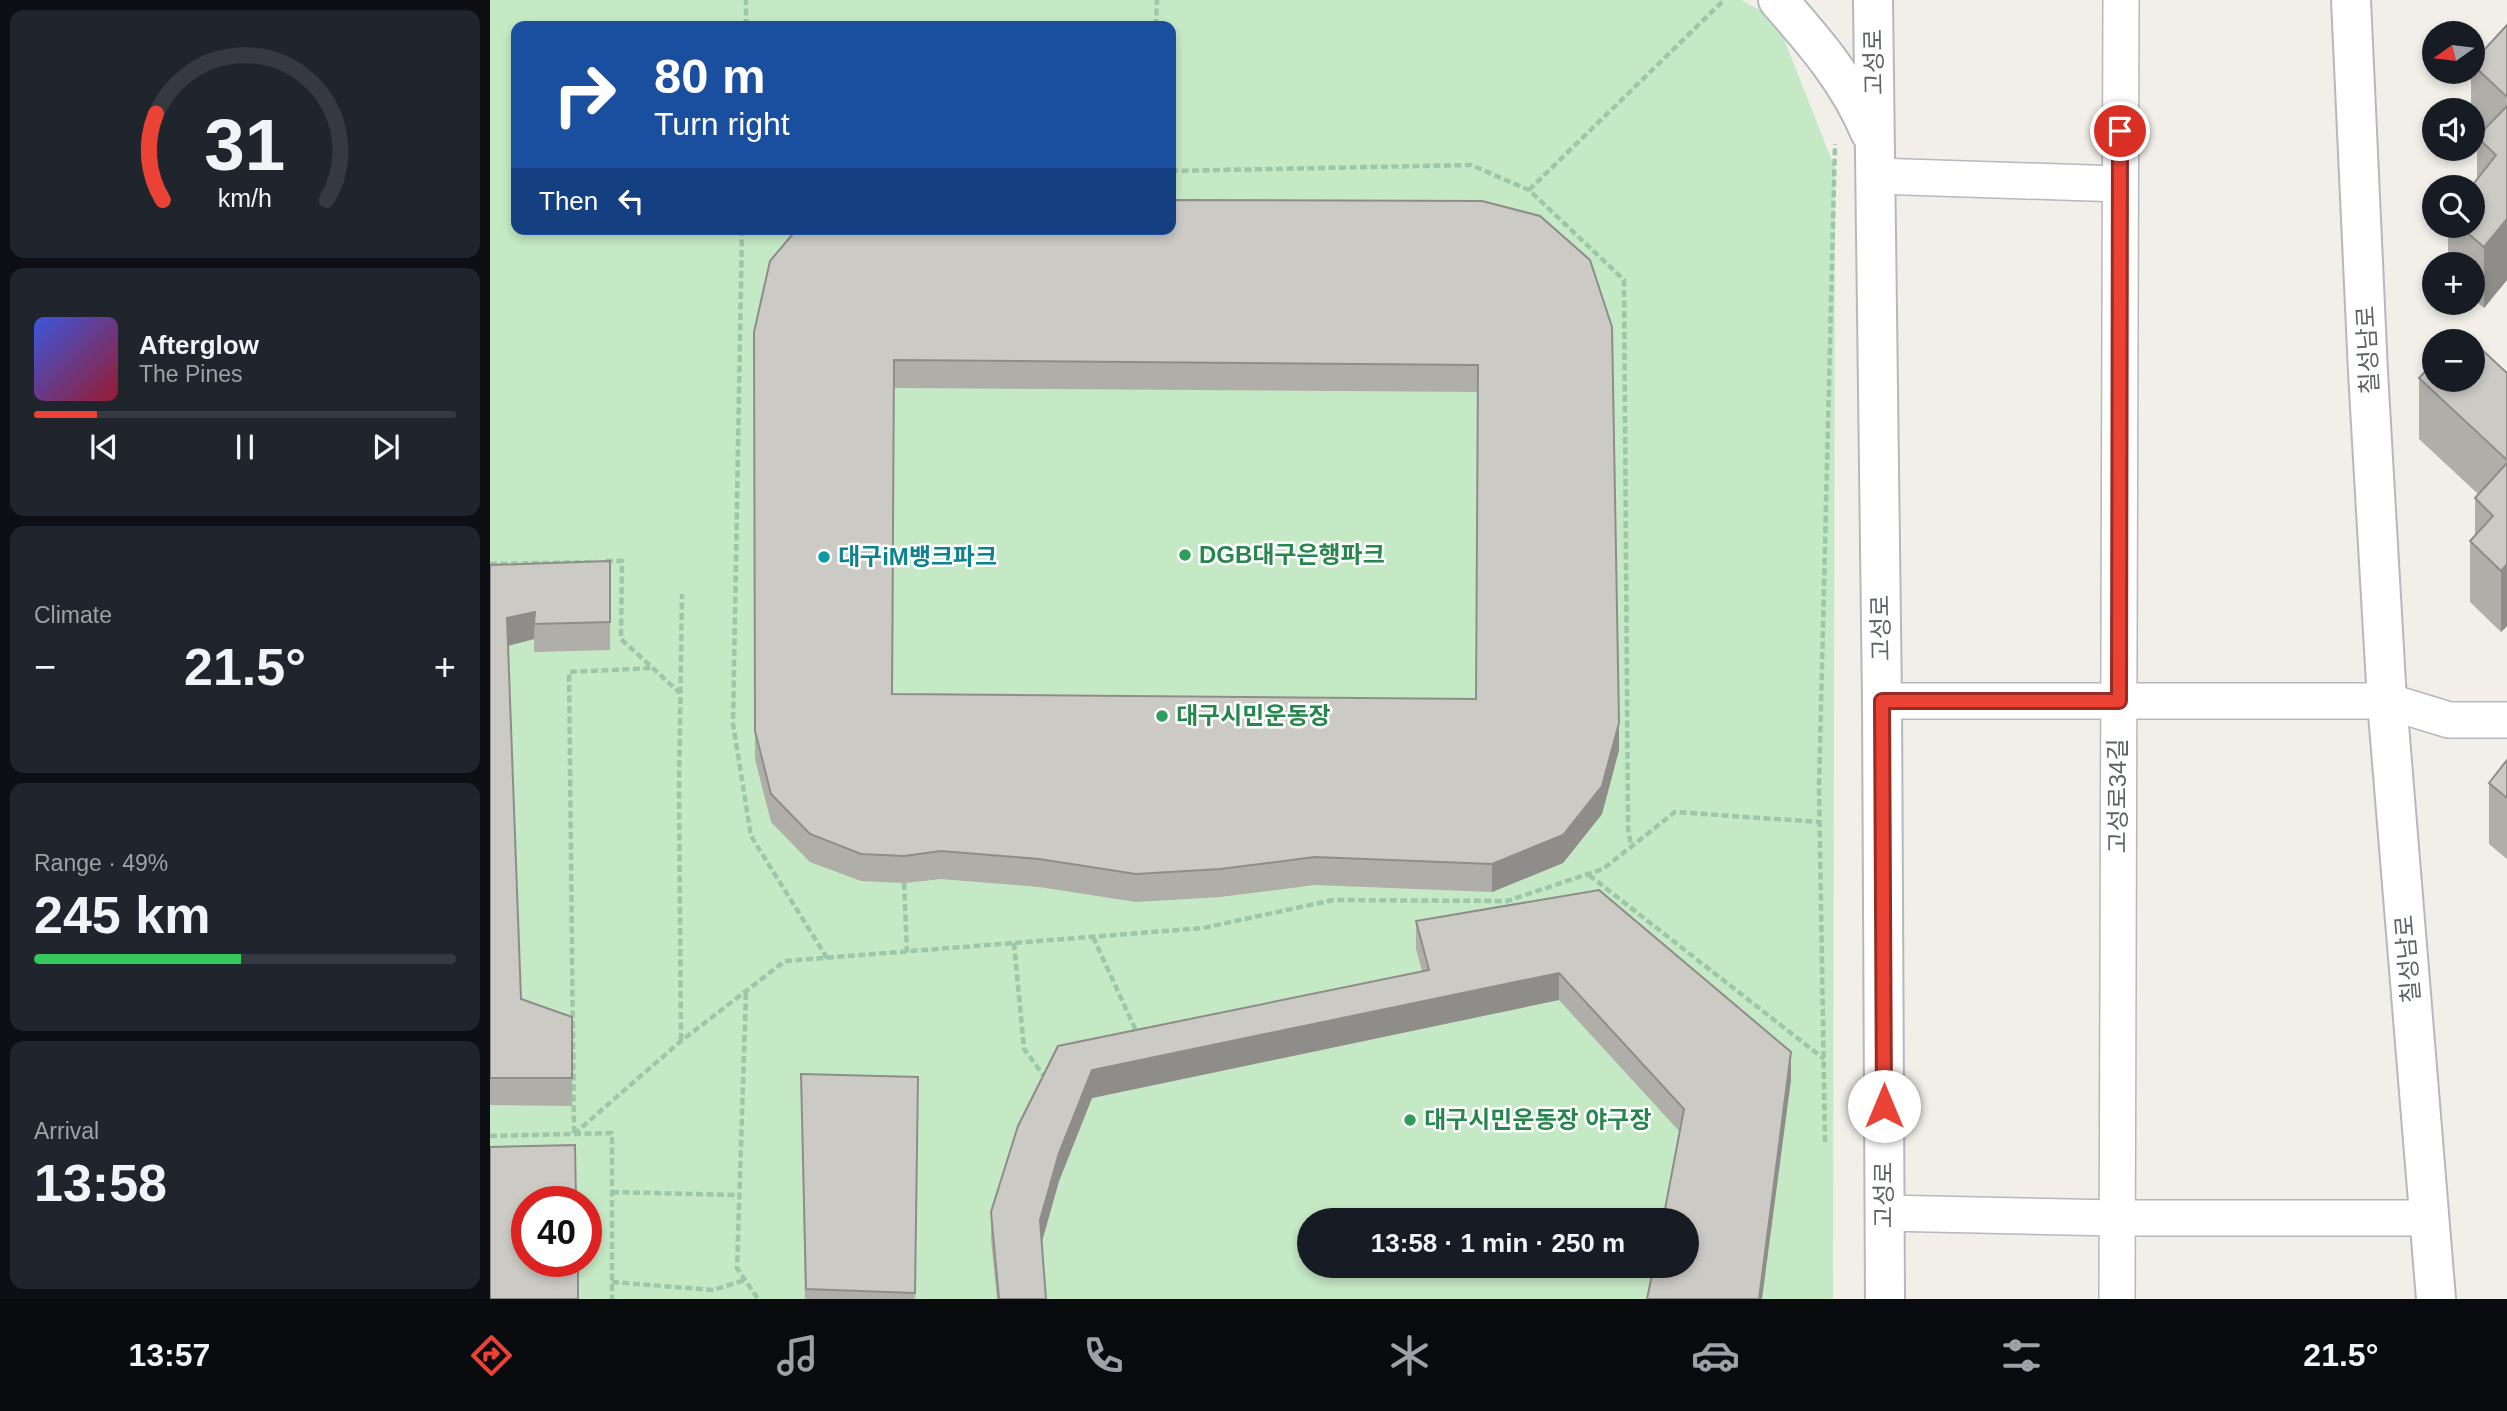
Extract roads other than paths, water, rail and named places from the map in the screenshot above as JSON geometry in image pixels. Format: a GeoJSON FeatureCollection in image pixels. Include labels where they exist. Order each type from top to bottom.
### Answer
{"type":"FeatureCollection","features":[{"type":"Feature","properties":{"kind":"street"},"geometry":{"type":"LineString","coordinates":[[1778,0],[1819,46],[1849,89],[1876,160],[2120,184]]}},
{"type":"Feature","properties":{"kind":"street","name":"고성로"},"geometry":{"type":"LineString","coordinates":[[1873,0],[1882,701],[1885,1299]]}},
{"type":"Feature","properties":{"kind":"street","name":"고성로34길"},"geometry":{"type":"LineString","coordinates":[[2117,1299],[2121,0]]}},
{"type":"Feature","properties":{"kind":"street","name":"칠성남로"},"geometry":{"type":"LineString","coordinates":[[2351,0],[2368,372],[2387,701],[2436,1299]]}},
{"type":"Feature","properties":{"kind":"street"},"geometry":{"type":"LineString","coordinates":[[1882,701],[2387,701],[2449,720],[2507,720]]}},
{"type":"Feature","properties":{"kind":"street"},"geometry":{"type":"LineString","coordinates":[[1885,1213],[2430,1218]]}},
{"type":"Feature","properties":{"kind":"place","name":"DGB대구은행파크"},"geometry":{"type":"Point","coordinates":[1185,555]}},
{"type":"Feature","properties":{"kind":"place","name":"대구iM뱅크파크"},"geometry":{"type":"Point","coordinates":[824,557]}},
{"type":"Feature","properties":{"kind":"place","name":"대구시민운동장"},"geometry":{"type":"Point","coordinates":[1162,716]}},
{"type":"Feature","properties":{"kind":"place","name":"대구시민운동장 야구장"},"geometry":{"type":"Point","coordinates":[1410,1120]}}]}
